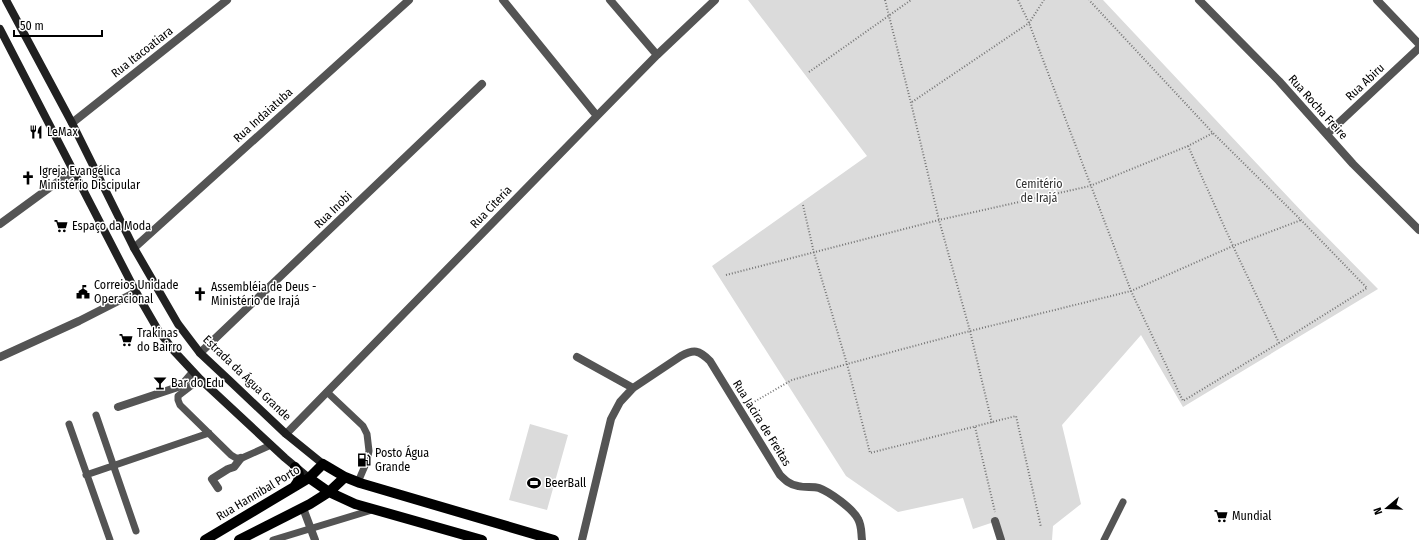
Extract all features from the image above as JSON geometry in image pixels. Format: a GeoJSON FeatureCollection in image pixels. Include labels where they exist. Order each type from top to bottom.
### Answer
{"type":"FeatureCollection","features":[{"type":"Feature","properties":{"kind":"main road","name":"Estrada da Água Grande"},"geometry":{"type":"LineString","coordinates":[[6,0],[72,123],[134,248],[178,324],[200,353],[286,434],[323,464],[345,477],[554,540]]}},
{"type":"Feature","properties":{"kind":"main road"},"geometry":{"type":"LineString","coordinates":[[0,28],[136,292],[158,330],[193,372],[271,445],[309,478],[329,492],[372,510],[482,540]]}},
{"type":"Feature","properties":{"kind":"main road","name":"Rua Hannibal Porto"},"geometry":{"type":"LineString","coordinates":[[205,540],[309,478],[323,464]]}},
{"type":"Feature","properties":{"kind":"main road"},"geometry":{"type":"LineString","coordinates":[[294,487],[299,479],[298,470],[295,466]]}},
{"type":"Feature","properties":{"kind":"main road"},"geometry":{"type":"LineString","coordinates":[[239,540],[303,508],[329,492],[345,477]]}},
{"type":"Feature","properties":{"kind":"street","name":"Rua Itacoatiara"},"geometry":{"type":"LineString","coordinates":[[72,123],[227,0]]}},
{"type":"Feature","properties":{"kind":"street","name":"Rua Indaiatuba"},"geometry":{"type":"LineString","coordinates":[[134,248],[409,0]]}},
{"type":"Feature","properties":{"kind":"street"},"geometry":{"type":"LineString","coordinates":[[503,0],[597,116]]}},
{"type":"Feature","properties":{"kind":"street"},"geometry":{"type":"LineString","coordinates":[[610,0],[657,55]]}},
{"type":"Feature","properties":{"kind":"street","name":"Rua Rocha Freire"},"geometry":{"type":"LineString","coordinates":[[1199,0],[1279,81],[1354,164],[1419,230]]}},
{"type":"Feature","properties":{"kind":"street"},"geometry":{"type":"LineString","coordinates":[[1377,0],[1419,44]]}},
{"type":"Feature","properties":{"kind":"street","name":"Rua Citeria"},"geometry":{"type":"LineString","coordinates":[[286,434],[711,1]]}},
{"type":"Feature","properties":{"kind":"street","name":"Rua Abiru"},"geometry":{"type":"LineString","coordinates":[[1327,134],[1419,48]]}},
{"type":"Feature","properties":{"kind":"street","name":"Rua Inobi"},"geometry":{"type":"LineString","coordinates":[[200,353],[482,84]]}},
{"type":"Feature","properties":{"kind":"street"},"geometry":{"type":"LineString","coordinates":[[0,224],[56,183],[74,172]]}},
{"type":"Feature","properties":{"kind":"street"},"geometry":{"type":"LineString","coordinates":[[0,356],[79,322],[136,292]]}},
{"type":"Feature","properties":{"kind":"street","name":"Rua Jacira de Freitas"},"geometry":{"type":"LineString","coordinates":[[633,388],[689,352],[696,351],[704,355],[710,361],[780,475],[788,482],[798,486],[818,488],[827,492],[857,518],[861,527],[862,540]]}},
{"type":"Feature","properties":{"kind":"street"},"geometry":{"type":"LineString","coordinates":[[577,357],[633,388],[620,402],[611,419],[582,540]]}},
{"type":"Feature","properties":{"kind":"street"},"geometry":{"type":"LineString","coordinates":[[118,408],[181,386],[193,372]]}},
{"type":"Feature","properties":{"kind":"street"},"geometry":{"type":"LineString","coordinates":[[218,488],[212,479],[234,467],[241,458]]}},
{"type":"Feature","properties":{"kind":"street"},"geometry":{"type":"LineString","coordinates":[[303,508],[315,540]]}},
{"type":"Feature","properties":{"kind":"street"},"geometry":{"type":"LineString","coordinates":[[995,521],[1001,540]]}},
{"type":"Feature","properties":{"kind":"lane"},"geometry":{"type":"LineString","coordinates":[[200,379],[178,396],[180,405],[231,455],[236,458],[241,458],[271,445]]}},
{"type":"Feature","properties":{"kind":"lane"},"geometry":{"type":"LineString","coordinates":[[327,392],[363,426],[367,434],[369,452],[358,482]]}},
{"type":"Feature","properties":{"kind":"lane"},"geometry":{"type":"LineString","coordinates":[[96,414],[136,530]]}},
{"type":"Feature","properties":{"kind":"lane"},"geometry":{"type":"LineString","coordinates":[[69,424],[110,540]]}},
{"type":"Feature","properties":{"kind":"lane"},"geometry":{"type":"LineString","coordinates":[[86,475],[209,433]]}},
{"type":"Feature","properties":{"kind":"lane"},"geometry":{"type":"LineString","coordinates":[[1104,540],[1123,502]]}},
{"type":"Feature","properties":{"kind":"lane"},"geometry":{"type":"LineString","coordinates":[[273,540],[372,510]]}},
{"type":"Feature","properties":{"kind":"path"},"geometry":{"type":"LineString","coordinates":[[885,0],[939,220],[970,331],[992,422]]}},
{"type":"Feature","properties":{"kind":"path"},"geometry":{"type":"LineString","coordinates":[[809,72],[911,0]]}},
{"type":"Feature","properties":{"kind":"path"},"geometry":{"type":"LineString","coordinates":[[1018,0],[1029,22],[1131,291],[1182,401],[1367,288],[1213,133],[1089,0]]}},
{"type":"Feature","properties":{"kind":"path"},"geometry":{"type":"LineString","coordinates":[[911,103],[1029,22],[1044,0]]}},
{"type":"Feature","properties":{"kind":"path"},"geometry":{"type":"LineString","coordinates":[[726,275],[939,220],[1090,186],[1188,146],[1213,133]]}},
{"type":"Feature","properties":{"kind":"path"},"geometry":{"type":"LineString","coordinates":[[1188,146],[1279,343]]}},
{"type":"Feature","properties":{"kind":"path"},"geometry":{"type":"LineString","coordinates":[[803,205],[814,253],[847,364],[870,453],[1016,416],[1041,527]]}},
{"type":"Feature","properties":{"kind":"path"},"geometry":{"type":"LineString","coordinates":[[740,410],[792,380],[970,331],[1131,291],[1233,246],[1301,220]]}},
{"type":"Feature","properties":{"kind":"path"},"geometry":{"type":"LineString","coordinates":[[975,427],[996,514],[995,521]]}},
{"type":"Feature","properties":{"kind":"green space","name":"Cemitério de Irajá"},"geometry":{"type":"Polygon","coordinates":[[[748,0],[1103,0],[1307,217],[1378,289],[1183,407],[1141,335],[1062,425],[1081,504],[1053,526],[1052,540],[1003,540],[997,521],[973,529],[963,498],[898,512],[846,476],[712,266],[867,156],[748,0]]]}},
{"type":"Feature","properties":{"kind":"green space","name":"BeerBall"},"geometry":{"type":"Polygon","coordinates":[[[530,424],[568,435],[547,510],[509,500],[530,424]]]}},
{"type":"Feature","properties":{"kind":"place","name":"LeMax"},"geometry":{"type":"Point","coordinates":[36,132]}},
{"type":"Feature","properties":{"kind":"place","name":"Igreja Evangélica Ministério Discipular"},"geometry":{"type":"Point","coordinates":[28,178]}},
{"type":"Feature","properties":{"kind":"place","name":"Espaço da Moda"},"geometry":{"type":"Point","coordinates":[61,226]}},
{"type":"Feature","properties":{"kind":"place","name":"Correios Unidade Operacional"},"geometry":{"type":"Point","coordinates":[83,292]}},
{"type":"Feature","properties":{"kind":"place","name":"Assembléia de Deus - Ministério de Irajá"},"geometry":{"type":"Point","coordinates":[200,294]}},
{"type":"Feature","properties":{"kind":"place","name":"Trakinas do Bairro"},"geometry":{"type":"Point","coordinates":[126,340]}},
{"type":"Feature","properties":{"kind":"place","name":"Bar do Edu"},"geometry":{"type":"Point","coordinates":[160,383]}},
{"type":"Feature","properties":{"kind":"place","name":"Posto Água Grande"},"geometry":{"type":"Point","coordinates":[364,460]}},
{"type":"Feature","properties":{"kind":"place","name":"BeerBall"},"geometry":{"type":"Point","coordinates":[534,483]}},
{"type":"Feature","properties":{"kind":"place","name":"Mundial"},"geometry":{"type":"Point","coordinates":[1221,516]}}]}
